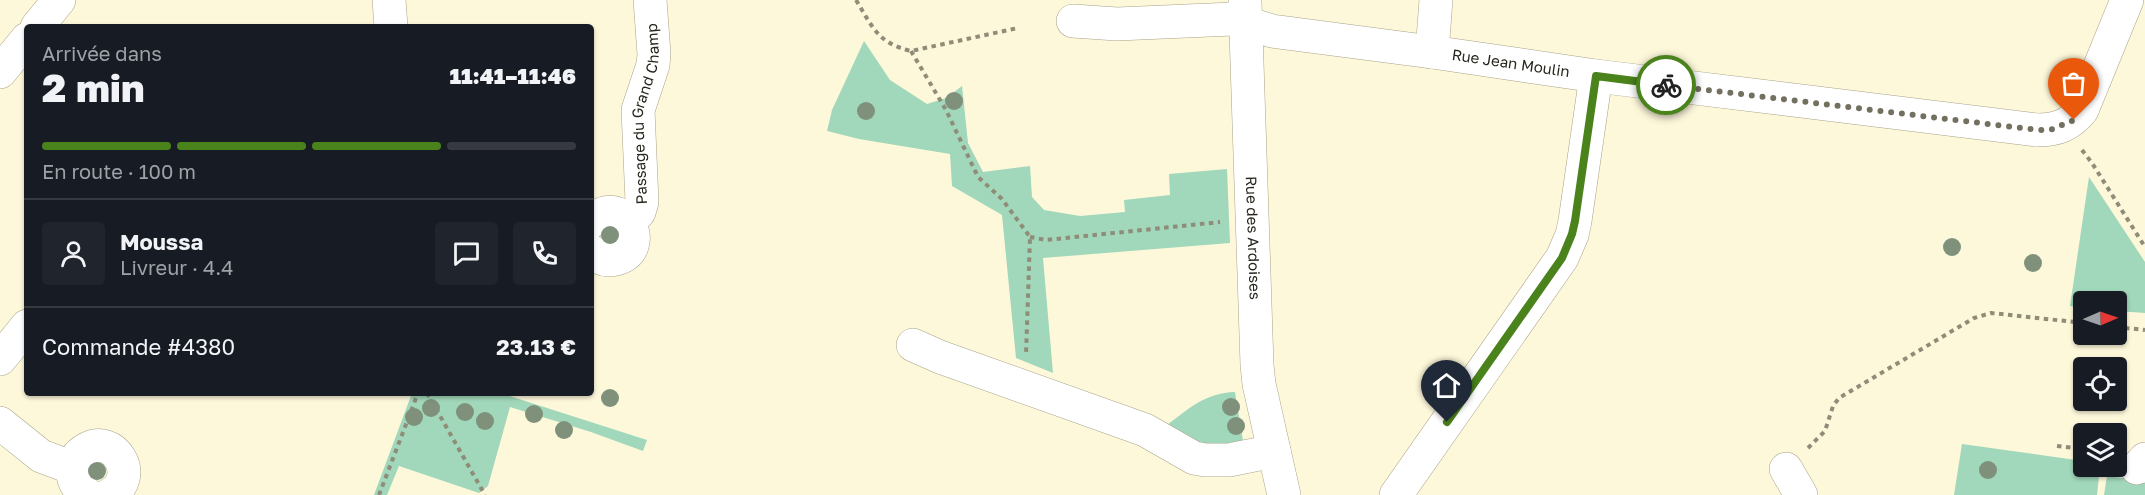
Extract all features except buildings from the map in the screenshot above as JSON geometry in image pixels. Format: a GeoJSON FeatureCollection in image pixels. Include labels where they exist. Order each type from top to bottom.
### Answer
{"type":"FeatureCollection","features":[{"type":"Feature","properties":{"kind":"street"},"geometry":{"type":"LineString","coordinates":[[39,24],[59,0]]}},
{"type":"Feature","properties":{"kind":"street"},"geometry":{"type":"LineString","coordinates":[[389,0],[391,24]]}},
{"type":"Feature","properties":{"kind":"street","name":"Passage du Grand Champ"},"geometry":{"type":"LineString","coordinates":[[629,222],[639,212],[642,202],[638,110],[653,65],[650,0]]}},
{"type":"Feature","properties":{"kind":"street"},"geometry":{"type":"LineString","coordinates":[[1432,52],[1436,0]]}},
{"type":"Feature","properties":{"kind":"street","name":"Rue Jean Moulin"},"geometry":{"type":"LineString","coordinates":[[1245,11],[1272,31],[1596,76],[2026,129],[2050,130],[2074,120],[2082,110],[2127,0]]}},
{"type":"Feature","properties":{"kind":"street"},"geometry":{"type":"LineString","coordinates":[[1072,21],[1117,24],[1233,19],[1245,11]]}},
{"type":"Feature","properties":{"kind":"street","name":"Rue des Ardoises"},"geometry":{"type":"LineString","coordinates":[[1245,11],[1257,365],[1284,495]]}},
{"type":"Feature","properties":{"kind":"street"},"geometry":{"type":"LineString","coordinates":[[0,72],[24,43]]}},
{"type":"Feature","properties":{"kind":"street"},"geometry":{"type":"LineString","coordinates":[[1396,495],[1562,258],[1568,246],[1575,221],[1596,76]]}},
{"type":"Feature","properties":{"kind":"street","name":"Passage du Grand Champ"},"geometry":{"type":"LineString","coordinates":[[594,219],[599,215],[618,214],[629,222],[633,230],[631,248],[616,260],[607,260],[594,254]]}},
{"type":"Feature","properties":{"kind":"street"},"geometry":{"type":"LineString","coordinates":[[0,359],[24,330]]}},
{"type":"Feature","properties":{"kind":"street"},"geometry":{"type":"LineString","coordinates":[[913,345],[940,357],[1145,430],[1194,458],[1229,460],[1274,451]]}},
{"type":"Feature","properties":{"kind":"street"},"geometry":{"type":"LineString","coordinates":[[0,423],[41,456],[81,481]]}},
{"type":"Feature","properties":{"kind":"street"},"geometry":{"type":"LineString","coordinates":[[81,481],[78,456],[88,448],[101,446],[113,451],[122,460],[124,478],[117,489],[109,495]]}},
{"type":"Feature","properties":{"kind":"path"},"geometry":{"type":"LineString","coordinates":[[856,0],[880,38],[896,47],[911,51],[1018,28]]}},
{"type":"Feature","properties":{"kind":"path"},"geometry":{"type":"LineString","coordinates":[[911,51],[961,138],[978,177],[1002,199],[1030,237],[1026,357]]}},
{"type":"Feature","properties":{"kind":"path"},"geometry":{"type":"LineString","coordinates":[[2083,152],[2145,248]]}},
{"type":"Feature","properties":{"kind":"path"},"geometry":{"type":"LineString","coordinates":[[1030,237],[1046,240],[1222,222]]}},
{"type":"Feature","properties":{"kind":"path"},"geometry":{"type":"LineString","coordinates":[[1825,431],[1833,406],[1839,398],[1974,318],[1991,313],[2073,322]]}},
{"type":"Feature","properties":{"kind":"path"},"geometry":{"type":"LineString","coordinates":[[2127,328],[2145,330]]}},
{"type":"Feature","properties":{"kind":"path"},"geometry":{"type":"LineString","coordinates":[[379,495],[417,396]]}},
{"type":"Feature","properties":{"kind":"path"},"geometry":{"type":"LineString","coordinates":[[429,396],[485,495]]}},
{"type":"Feature","properties":{"kind":"path"},"geometry":{"type":"LineString","coordinates":[[2057,446],[2073,448]]}},
{"type":"Feature","properties":{"kind":"green space"},"geometry":{"type":"Polygon","coordinates":[[[864,41],[890,80],[927,104],[946,98],[962,86],[968,143],[983,172],[1030,166],[1032,197],[1044,210],[1080,216],[1125,212],[1124,200],[1170,195],[1169,174],[1227,169],[1230,243],[1043,258],[1053,373],[1016,358],[1002,215],[952,186],[950,154],[859,139],[827,131],[832,110],[864,41]]]}},
{"type":"Feature","properties":{"kind":"green space"},"geometry":{"type":"Polygon","coordinates":[[[2089,177],[2145,262],[2145,313],[2127,312],[2127,291],[2073,291],[2073,306],[2070,306],[2089,177]]]}},
{"type":"Feature","properties":{"kind":"green space"},"geometry":{"type":"Polygon","coordinates":[[[1235,392],[1244,447],[1202,446],[1167,425],[1206,398],[1235,392]]]}},
{"type":"Feature","properties":{"kind":"green space"},"geometry":{"type":"Polygon","coordinates":[[[411,396],[509,396],[647,440],[643,451],[510,407],[488,486],[479,493],[399,466],[387,495],[374,495],[411,396]]]}},
{"type":"Feature","properties":{"kind":"green space"},"geometry":{"type":"Polygon","coordinates":[[[1962,444],[2073,460],[2073,477],[2099,477],[2097,495],[1954,495],[1962,444]]]}},
{"type":"Feature","properties":{"kind":"green space"},"geometry":{"type":"Polygon","coordinates":[[[2107,477],[2145,481],[2145,495],[2104,495],[2107,477]]]}},
{"type":"Feature","properties":{"kind":"way so far"},"geometry":{"type":"LineString","coordinates":[[1666,85],[2038,130],[2050,130],[2074,120]]}},
{"type":"Feature","properties":{"kind":"route"},"geometry":{"type":"LineString","coordinates":[[1447,422],[1562,258],[1568,246],[1575,221],[1596,76],[1666,85]]}}]}
